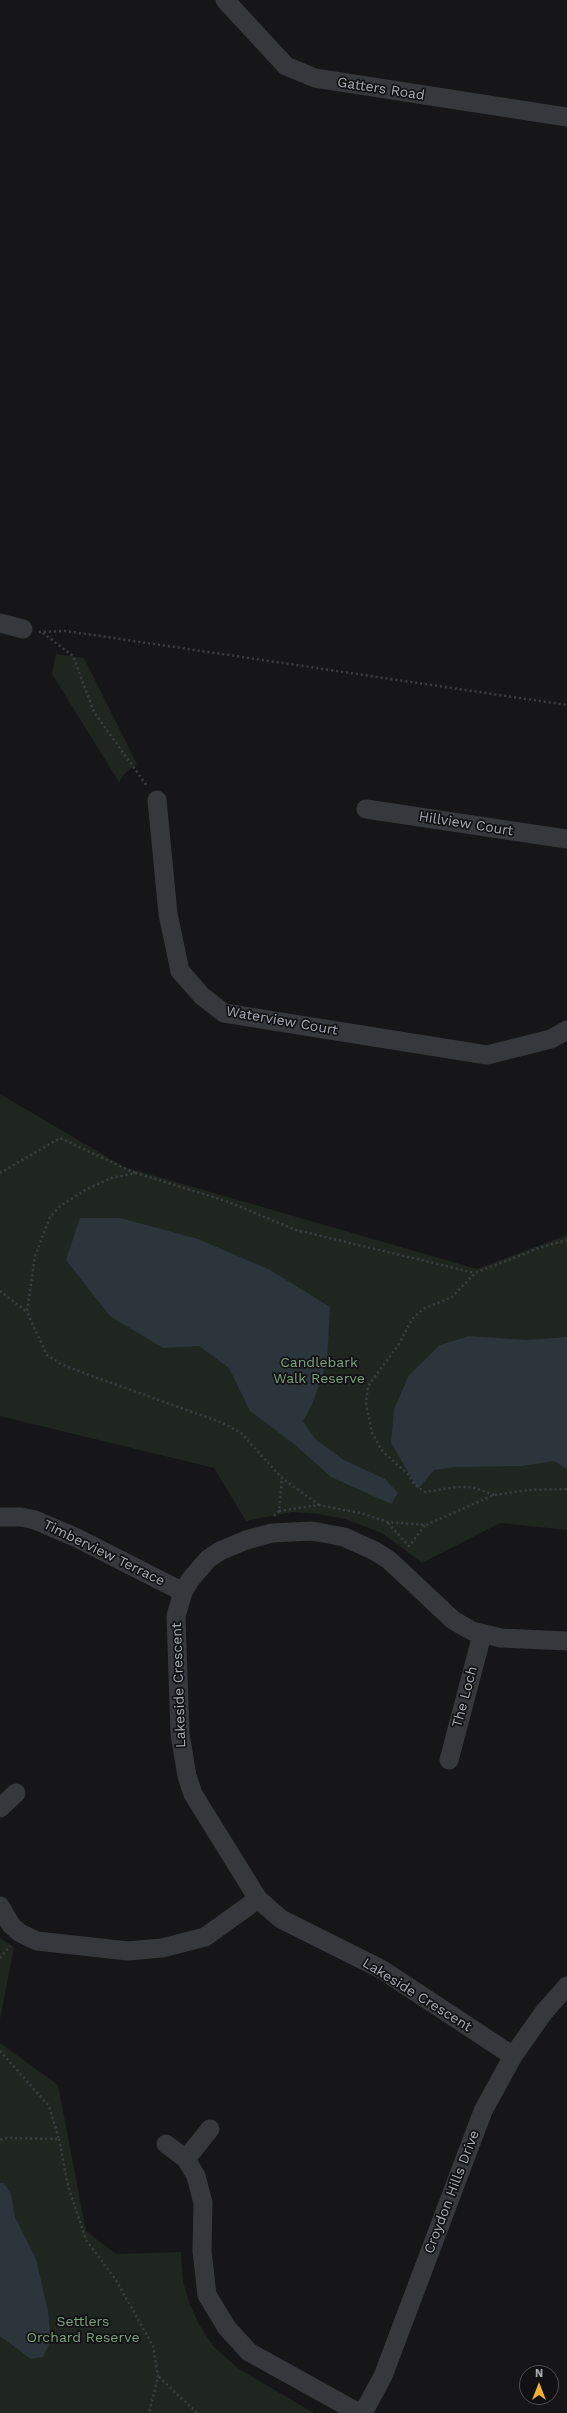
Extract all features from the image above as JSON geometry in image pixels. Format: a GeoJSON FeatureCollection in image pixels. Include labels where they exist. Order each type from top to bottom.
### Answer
{"type":"FeatureCollection","features":[{"type":"Feature","properties":{"kind":"street","name":"Gatters Road"},"geometry":{"type":"LineString","coordinates":[[225,0],[286,66],[315,78],[567,118]]}},
{"type":"Feature","properties":{"kind":"street"},"geometry":{"type":"LineString","coordinates":[[0,623],[23,629]]}},
{"type":"Feature","properties":{"kind":"street","name":"Waterview Court"},"geometry":{"type":"LineString","coordinates":[[157,800],[168,914],[180,971],[202,996],[224,1013],[487,1055],[551,1039],[567,1030]]}},
{"type":"Feature","properties":{"kind":"street","name":"Hillview Court"},"geometry":{"type":"LineString","coordinates":[[366,809],[567,839]]}},
{"type":"Feature","properties":{"kind":"street","name":"Timberview Terrace"},"geometry":{"type":"LineString","coordinates":[[0,1517],[21,1517],[35,1520],[77,1538],[183,1592]]}},
{"type":"Feature","properties":{"kind":"street","name":"Lakeside Crescent"},"geometry":{"type":"LineString","coordinates":[[513,2056],[381,1969],[281,1920],[258,1899],[193,1794],[187,1776],[181,1740],[175,1629],[179,1604],[183,1592],[190,1580],[208,1559],[233,1545],[260,1536],[292,1531],[312,1531],[344,1537],[360,1543],[389,1560],[453,1620],[482,1634],[501,1638],[567,1641]]}},
{"type":"Feature","properties":{"kind":"street","name":"The Loch"},"geometry":{"type":"LineString","coordinates":[[449,1760],[482,1634]]}},
{"type":"Feature","properties":{"kind":"street"},"geometry":{"type":"LineString","coordinates":[[0,1808],[16,1793]]}},
{"type":"Feature","properties":{"kind":"street"},"geometry":{"type":"LineString","coordinates":[[0,1906],[11,1924],[20,1934],[37,1941],[128,1951],[162,1948],[205,1937],[258,1899]]}},
{"type":"Feature","properties":{"kind":"street","name":"Croydon Hills Drive"},"geometry":{"type":"LineString","coordinates":[[363,2413],[382,2376],[470,2140],[490,2097],[513,2056],[544,2012],[567,1986]]}},
{"type":"Feature","properties":{"kind":"street"},"geometry":{"type":"LineString","coordinates":[[186,2160],[210,2129]]}},
{"type":"Feature","properties":{"kind":"street"},"geometry":{"type":"LineString","coordinates":[[166,2144],[186,2160],[196,2176],[203,2203],[202,2251],[207,2295],[218,2315],[249,2352],[359,2413]]}},
{"type":"Feature","properties":{"kind":"path"},"geometry":{"type":"LineString","coordinates":[[23,629],[43,632],[66,631],[567,705]]}},
{"type":"Feature","properties":{"kind":"path"},"geometry":{"type":"LineString","coordinates":[[43,632],[73,656],[94,712],[157,800]]}},
{"type":"Feature","properties":{"kind":"path"},"geometry":{"type":"LineString","coordinates":[[0,1173],[60,1138],[136,1173],[226,1201],[296,1230],[475,1273]]}},
{"type":"Feature","properties":{"kind":"path"},"geometry":{"type":"LineString","coordinates":[[27,1312],[35,1256],[50,1216],[59,1207],[85,1190],[111,1178],[136,1173]]}},
{"type":"Feature","properties":{"kind":"path"},"geometry":{"type":"LineString","coordinates":[[494,1495],[472,1487],[457,1487],[425,1492],[415,1485],[408,1474],[383,1452],[372,1433],[366,1403],[368,1386],[399,1344],[412,1319],[423,1309],[452,1297],[475,1273],[539,1248],[567,1240]]}},
{"type":"Feature","properties":{"kind":"path"},"geometry":{"type":"LineString","coordinates":[[0,1291],[9,1300],[27,1312],[47,1355],[61,1364],[223,1423],[240,1433],[282,1478],[319,1505]]}},
{"type":"Feature","properties":{"kind":"path"},"geometry":{"type":"LineString","coordinates":[[279,1511],[282,1478]]}},
{"type":"Feature","properties":{"kind":"path"},"geometry":{"type":"LineString","coordinates":[[387,1522],[409,1546],[426,1525],[494,1495],[529,1490],[567,1490]]}},
{"type":"Feature","properties":{"kind":"path"},"geometry":{"type":"LineString","coordinates":[[260,1536],[261,1528],[279,1511],[319,1505],[365,1514],[387,1522],[426,1525]]}},
{"type":"Feature","properties":{"kind":"path"},"geometry":{"type":"LineString","coordinates":[[0,2052],[49,2106],[59,2139],[68,2186],[86,2240],[116,2280],[145,2329],[152,2346],[158,2377],[149,2413]]}},
{"type":"Feature","properties":{"kind":"path"},"geometry":{"type":"LineString","coordinates":[[0,2140],[6,2138],[59,2139]]}},
{"type":"Feature","properties":{"kind":"path"},"geometry":{"type":"LineString","coordinates":[[158,2377],[197,2413]]}},
{"type":"Feature","properties":{"kind":"green space"},"geometry":{"type":"Polygon","coordinates":[[[56,654],[84,658],[137,764],[125,773],[119,782],[52,674],[56,654]]]}},
{"type":"Feature","properties":{"kind":"green space","name":"Candlebark Walk Reserve"},"geometry":{"type":"Polygon","coordinates":[[[0,1094],[124,1167],[477,1269],[567,1235],[567,1530],[500,1523],[422,1563],[382,1533],[345,1519],[319,1514],[292,1512],[246,1521],[214,1468],[0,1416],[0,1094]]]}},
{"type":"Feature","properties":{"kind":"green space"},"geometry":{"type":"Polygon","coordinates":[[[0,1938],[14,1947],[0,2019],[0,1938]]]}},
{"type":"Feature","properties":{"kind":"green space","name":"Settlers Orchard Reserve"},"geometry":{"type":"Polygon","coordinates":[[[0,2043],[58,2085],[86,2231],[116,2254],[181,2252],[183,2282],[190,2305],[200,2326],[213,2346],[239,2369],[314,2413],[0,2413],[0,2043]]]}},
{"type":"Feature","properties":{"kind":"shaded area"},"geometry":{"type":"Polygon","coordinates":[[[80,1218],[120,1218],[198,1239],[270,1270],[330,1307],[327,1362],[312,1405],[303,1421],[316,1440],[344,1460],[385,1479],[398,1493],[391,1504],[331,1477],[293,1443],[250,1411],[229,1368],[199,1346],[163,1348],[110,1316],[66,1260],[80,1218]]]}},
{"type":"Feature","properties":{"kind":"shaded area"},"geometry":{"type":"Polygon","coordinates":[[[469,1336],[527,1340],[567,1337],[567,1469],[554,1461],[523,1466],[456,1467],[434,1470],[418,1489],[391,1443],[394,1409],[409,1375],[440,1345],[469,1336]]]}},
{"type":"Feature","properties":{"kind":"shaded area"},"geometry":{"type":"Polygon","coordinates":[[[0,2183],[4,2183],[11,2194],[15,2217],[36,2259],[48,2311],[51,2340],[43,2357],[31,2359],[0,2336],[0,2183]]]}}]}
